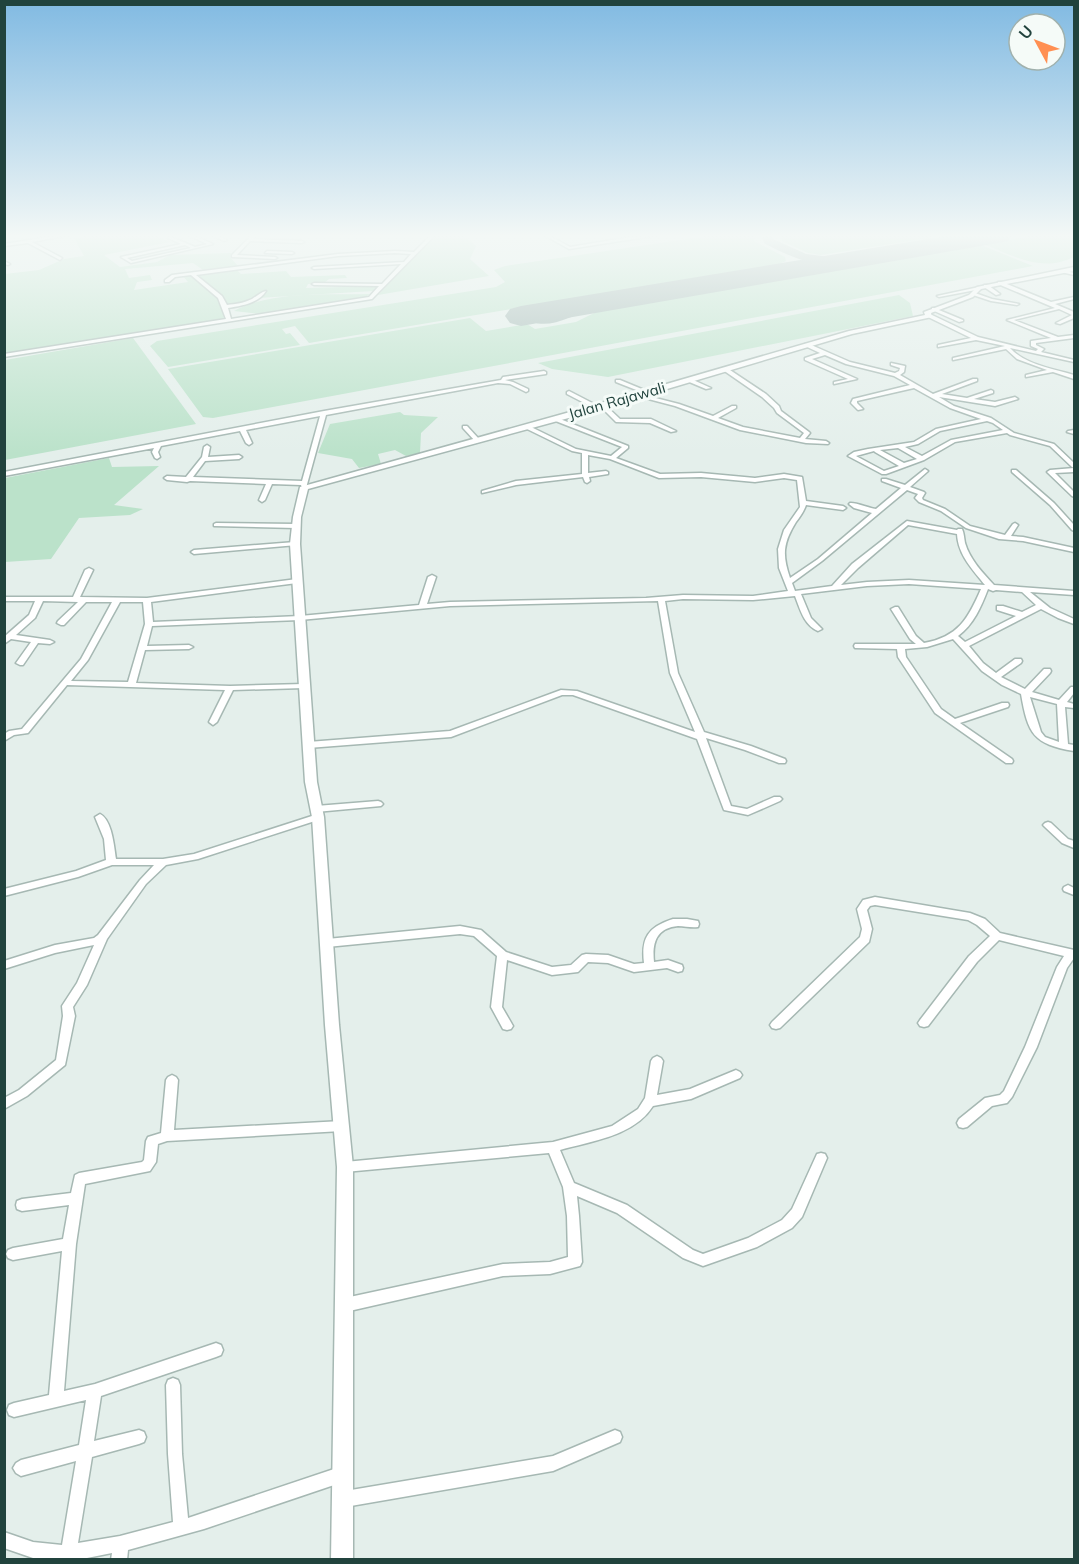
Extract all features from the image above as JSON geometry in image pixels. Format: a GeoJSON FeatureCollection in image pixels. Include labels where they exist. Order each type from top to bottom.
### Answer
{"type":"FeatureCollection","features":[{"type":"Feature","properties":{"kind":"street"},"geometry":{"type":"LineString","coordinates":[[225,308],[229,321]]}},
{"type":"Feature","properties":{"kind":"street"},"geometry":{"type":"LineString","coordinates":[[4,356],[309,308]]}},
{"type":"Feature","properties":{"kind":"street","name":"Jalan Rajawali"},"geometry":{"type":"LineString","coordinates":[[304,485],[477,440],[940,308]]}},
{"type":"Feature","properties":{"kind":"street"},"geometry":{"type":"LineString","coordinates":[[1056,338],[1009,320],[1059,308],[1074,315]]}},
{"type":"Feature","properties":{"kind":"street"},"geometry":{"type":"LineString","coordinates":[[932,312],[961,321]]}},
{"type":"Feature","properties":{"kind":"street"},"geometry":{"type":"LineString","coordinates":[[932,312],[975,338],[1074,361]]}},
{"type":"Feature","properties":{"kind":"street"},"geometry":{"type":"LineString","coordinates":[[1074,315],[1060,322],[1074,326]]}},
{"type":"Feature","properties":{"kind":"street"},"geometry":{"type":"LineString","coordinates":[[1035,352],[1041,350],[1034,346],[1033,342],[1074,337]]}},
{"type":"Feature","properties":{"kind":"street"},"geometry":{"type":"LineString","coordinates":[[940,346],[975,338]]}},
{"type":"Feature","properties":{"kind":"street"},"geometry":{"type":"LineString","coordinates":[[807,345],[848,363],[896,375],[952,407],[988,419],[1012,434],[1052,445],[1073,463]]}},
{"type":"Feature","properties":{"kind":"street"},"geometry":{"type":"LineString","coordinates":[[955,359],[1008,347]]}},
{"type":"Feature","properties":{"kind":"street"},"geometry":{"type":"LineString","coordinates":[[1008,347],[1010,353],[1019,358],[1074,377]]}},
{"type":"Feature","properties":{"kind":"street"},"geometry":{"type":"LineString","coordinates":[[825,353],[807,358],[854,379],[836,384]]}},
{"type":"Feature","properties":{"kind":"street"},"geometry":{"type":"LineString","coordinates":[[831,369],[848,363]]}},
{"type":"Feature","properties":{"kind":"street"},"geometry":{"type":"LineString","coordinates":[[893,364],[904,369],[896,375]]}},
{"type":"Feature","properties":{"kind":"street"},"geometry":{"type":"LineString","coordinates":[[725,369],[771,399],[779,408],[779,412],[807,433],[801,440]]}},
{"type":"Feature","properties":{"kind":"street"},"geometry":{"type":"LineString","coordinates":[[1028,376],[1057,371]]}},
{"type":"Feature","properties":{"kind":"street"},"geometry":{"type":"LineString","coordinates":[[4,474],[544,373]]}},
{"type":"Feature","properties":{"kind":"street"},"geometry":{"type":"LineString","coordinates":[[689,380],[708,388]]}},
{"type":"Feature","properties":{"kind":"street"},"geometry":{"type":"LineString","coordinates":[[498,381],[510,383],[525,390]]}},
{"type":"Feature","properties":{"kind":"street"},"geometry":{"type":"LineString","coordinates":[[618,381],[646,392]]}},
{"type":"Feature","properties":{"kind":"street"},"geometry":{"type":"LineString","coordinates":[[933,395],[975,381]]}},
{"type":"Feature","properties":{"kind":"street"},"geometry":{"type":"LineString","coordinates":[[860,409],[854,403],[855,400],[915,386]]}},
{"type":"Feature","properties":{"kind":"street"},"geometry":{"type":"LineString","coordinates":[[967,399],[990,392]]}},
{"type":"Feature","properties":{"kind":"street"},"geometry":{"type":"LineString","coordinates":[[569,393],[599,406],[618,421],[651,421],[673,431]]}},
{"type":"Feature","properties":{"kind":"street"},"geometry":{"type":"LineString","coordinates":[[636,395],[678,405],[742,429],[826,443]]}},
{"type":"Feature","properties":{"kind":"street"},"geometry":{"type":"LineString","coordinates":[[933,395],[995,404],[1015,399]]}},
{"type":"Feature","properties":{"kind":"street"},"geometry":{"type":"LineString","coordinates":[[713,419],[734,407]]}},
{"type":"Feature","properties":{"kind":"street"},"geometry":{"type":"LineString","coordinates":[[324,413],[304,485],[295,544],[310,782],[317,813],[345,1167],[343,1474],[345,1499],[337,1559]]}},
{"type":"Feature","properties":{"kind":"street"},"geometry":{"type":"LineString","coordinates":[[555,418],[626,447],[612,458]]}},
{"type":"Feature","properties":{"kind":"street"},"geometry":{"type":"LineString","coordinates":[[988,419],[938,430],[916,443],[877,451],[869,450],[850,456],[884,473],[922,459],[953,441],[1007,431]]}},
{"type":"Feature","properties":{"kind":"street"},"geometry":{"type":"LineString","coordinates":[[527,426],[585,453],[612,458],[659,476],[701,475],[755,480],[784,476],[800,478],[804,507],[790,526],[783,542],[779,561],[805,613],[818,629]]}},
{"type":"Feature","properties":{"kind":"street"},"geometry":{"type":"LineString","coordinates":[[465,427],[477,440]]}},
{"type":"Feature","properties":{"kind":"street"},"geometry":{"type":"LineString","coordinates":[[242,429],[249,443]]}},
{"type":"Feature","properties":{"kind":"street"},"geometry":{"type":"LineString","coordinates":[[157,457],[155,452],[159,444]]}},
{"type":"Feature","properties":{"kind":"street"},"geometry":{"type":"LineString","coordinates":[[899,446],[922,459]]}},
{"type":"Feature","properties":{"kind":"street"},"geometry":{"type":"LineString","coordinates":[[187,480],[203,459],[207,447]]}},
{"type":"Feature","properties":{"kind":"street"},"geometry":{"type":"LineString","coordinates":[[877,451],[904,466]]}},
{"type":"Feature","properties":{"kind":"street"},"geometry":{"type":"LineString","coordinates":[[585,453],[586,478]]}},
{"type":"Feature","properties":{"kind":"street"},"geometry":{"type":"LineString","coordinates":[[203,459],[239,458]]}},
{"type":"Feature","properties":{"kind":"street"},"geometry":{"type":"LineString","coordinates":[[1074,470],[1050,472],[1074,495]]}},
{"type":"Feature","properties":{"kind":"street"},"geometry":{"type":"LineString","coordinates":[[788,583],[878,512],[925,471]]}},
{"type":"Feature","properties":{"kind":"street"},"geometry":{"type":"LineString","coordinates":[[1014,471],[1053,504],[1074,529]]}},
{"type":"Feature","properties":{"kind":"street"},"geometry":{"type":"LineString","coordinates":[[484,492],[516,483],[586,478],[606,473]]}},
{"type":"Feature","properties":{"kind":"street"},"geometry":{"type":"LineString","coordinates":[[167,478],[304,485]]}},
{"type":"Feature","properties":{"kind":"street"},"geometry":{"type":"LineString","coordinates":[[884,480],[922,493],[918,498],[921,501],[943,510],[968,527],[1074,550]]}},
{"type":"Feature","properties":{"kind":"street"},"geometry":{"type":"LineString","coordinates":[[262,500],[269,483]]}},
{"type":"Feature","properties":{"kind":"street"},"geometry":{"type":"LineString","coordinates":[[803,503],[843,508]]}},
{"type":"Feature","properties":{"kind":"street"},"geometry":{"type":"LineString","coordinates":[[852,504],[855,507],[878,512]]}},
{"type":"Feature","properties":{"kind":"street"},"geometry":{"type":"LineString","coordinates":[[835,587],[855,566],[907,523],[960,533]]}},
{"type":"Feature","properties":{"kind":"street"},"geometry":{"type":"LineString","coordinates":[[216,525],[296,526]]}},
{"type":"Feature","properties":{"kind":"street"},"geometry":{"type":"LineString","coordinates":[[1007,537],[1015,525]]}},
{"type":"Feature","properties":{"kind":"street"},"geometry":{"type":"LineString","coordinates":[[960,533],[960,530],[968,527]]}},
{"type":"Feature","properties":{"kind":"street"},"geometry":{"type":"LineString","coordinates":[[960,533],[974,568],[989,589]]}},
{"type":"Feature","properties":{"kind":"street"},"geometry":{"type":"LineString","coordinates":[[194,552],[295,544]]}},
{"type":"Feature","properties":{"kind":"street"},"geometry":{"type":"LineString","coordinates":[[61,623],[80,599],[89,570]]}},
{"type":"Feature","properties":{"kind":"street"},"geometry":{"type":"LineString","coordinates":[[423,605],[432,577]]}},
{"type":"Feature","properties":{"kind":"street"},"geometry":{"type":"LineString","coordinates":[[4,599],[80,599],[117,602],[297,581]]}},
{"type":"Feature","properties":{"kind":"street"},"geometry":{"type":"LineString","coordinates":[[149,624],[300,618],[423,605],[683,597],[753,598],[835,587],[909,582],[1074,593]]}},
{"type":"Feature","properties":{"kind":"street"},"geometry":{"type":"LineString","coordinates":[[858,646],[922,645],[953,635],[961,631],[970,620],[989,589]]}},
{"type":"Feature","properties":{"kind":"street"},"geometry":{"type":"LineString","coordinates":[[1025,591],[1040,606],[1074,622]]}},
{"type":"Feature","properties":{"kind":"street"},"geometry":{"type":"LineString","coordinates":[[8,639],[32,616],[40,599]]}},
{"type":"Feature","properties":{"kind":"street"},"geometry":{"type":"LineString","coordinates":[[661,599],[674,673],[701,735],[727,808],[748,812],[777,799]]}},
{"type":"Feature","properties":{"kind":"street"},"geometry":{"type":"LineString","coordinates":[[131,686],[149,624],[147,600]]}},
{"type":"Feature","properties":{"kind":"street"},"geometry":{"type":"LineString","coordinates":[[4,738],[12,733],[26,731],[67,683],[95,642],[117,602]]}},
{"type":"Feature","properties":{"kind":"street"},"geometry":{"type":"LineString","coordinates":[[965,645],[1040,606]]}},
{"type":"Feature","properties":{"kind":"street"},"geometry":{"type":"LineString","coordinates":[[1000,608],[1022,615]]}},
{"type":"Feature","properties":{"kind":"street"},"geometry":{"type":"LineString","coordinates":[[895,609],[913,637],[922,645]]}},
{"type":"Feature","properties":{"kind":"street"},"geometry":{"type":"LineString","coordinates":[[953,635],[965,645],[975,660],[996,677],[1025,694],[1074,706]]}},
{"type":"Feature","properties":{"kind":"street"},"geometry":{"type":"LineString","coordinates":[[8,639],[50,642]]}},
{"type":"Feature","properties":{"kind":"street"},"geometry":{"type":"LineString","coordinates":[[20,663],[35,641]]}},
{"type":"Feature","properties":{"kind":"street"},"geometry":{"type":"LineString","coordinates":[[142,648],[189,647]]}},
{"type":"Feature","properties":{"kind":"street"},"geometry":{"type":"LineString","coordinates":[[901,647],[902,657],[938,711],[1009,761]]}},
{"type":"Feature","properties":{"kind":"street"},"geometry":{"type":"LineString","coordinates":[[996,677],[1018,661]]}},
{"type":"Feature","properties":{"kind":"street"},"geometry":{"type":"LineString","coordinates":[[1025,694],[1047,671]]}},
{"type":"Feature","properties":{"kind":"street"},"geometry":{"type":"LineString","coordinates":[[67,683],[230,688],[304,686]]}},
{"type":"Feature","properties":{"kind":"street"},"geometry":{"type":"LineString","coordinates":[[213,722],[230,688]]}},
{"type":"Feature","properties":{"kind":"street"},"geometry":{"type":"LineString","coordinates":[[1064,746],[1061,703],[1074,689]]}},
{"type":"Feature","properties":{"kind":"street"},"geometry":{"type":"LineString","coordinates":[[308,745],[451,734],[561,692],[574,693],[782,761]]}},
{"type":"Feature","properties":{"kind":"street"},"geometry":{"type":"LineString","coordinates":[[1025,694],[1037,736],[1044,742],[1074,748]]}},
{"type":"Feature","properties":{"kind":"street"},"geometry":{"type":"LineString","coordinates":[[953,722],[1005,705]]}},
{"type":"Feature","properties":{"kind":"street"},"geometry":{"type":"LineString","coordinates":[[4,893],[78,874],[111,862],[163,862],[195,857],[317,813],[378,804]]}},
{"type":"Feature","properties":{"kind":"street"},"geometry":{"type":"LineString","coordinates":[[100,817],[109,839],[111,862]]}},
{"type":"Feature","properties":{"kind":"street"},"geometry":{"type":"LineString","coordinates":[[1048,825],[1065,841],[1074,844]]}},
{"type":"Feature","properties":{"kind":"street"},"geometry":{"type":"LineString","coordinates":[[4,1104],[23,1093],[60,1062],[69,1016],[67,1006],[82,985],[102,938],[143,882],[163,862]]}},
{"type":"Feature","properties":{"kind":"street"},"geometry":{"type":"LineString","coordinates":[[776,1025],[865,939],[867,929],[862,909],[867,903],[875,901],[970,917],[981,922],[997,936],[1073,953],[1062,967],[1031,1047],[1008,1094],[989,1102],[963,1123]]}},
{"type":"Feature","properties":{"kind":"street"},"geometry":{"type":"LineString","coordinates":[[649,966],[648,945],[658,929],[673,921],[694,924]]}},
{"type":"Feature","properties":{"kind":"street"},"geometry":{"type":"LineString","coordinates":[[327,943],[460,930],[477,933],[502,955],[552,971],[574,969],[586,958],[608,959],[634,968],[668,964],[678,968]]}},
{"type":"Feature","properties":{"kind":"street"},"geometry":{"type":"LineString","coordinates":[[924,1023],[973,959],[997,936]]}},
{"type":"Feature","properties":{"kind":"street"},"geometry":{"type":"LineString","coordinates":[[4,965],[55,948],[102,938]]}},
{"type":"Feature","properties":{"kind":"street"},"geometry":{"type":"LineString","coordinates":[[502,955],[496,1006],[507,1026]]}},
{"type":"Feature","properties":{"kind":"street"},"geometry":{"type":"LineString","coordinates":[[345,1167],[553,1147],[615,1130],[642,1113],[648,1103],[657,1061]]}},
{"type":"Feature","properties":{"kind":"street"},"geometry":{"type":"LineString","coordinates":[[648,1103],[664,1097],[692,1094],[715,1082],[736,1075]]}},
{"type":"Feature","properties":{"kind":"street"},"geometry":{"type":"LineString","coordinates":[[167,1136],[172,1080]]}},
{"type":"Feature","properties":{"kind":"street"},"geometry":{"type":"LineString","coordinates":[[56,1399],[69,1244],[78,1180],[83,1177],[146,1167],[150,1162],[152,1141],[167,1136],[342,1126]]}},
{"type":"Feature","properties":{"kind":"street"},"geometry":{"type":"LineString","coordinates":[[345,1305],[503,1270],[550,1268],[575,1262],[569,1186],[553,1147]]}},
{"type":"Feature","properties":{"kind":"street"},"geometry":{"type":"LineString","coordinates":[[569,1186],[622,1209],[688,1254],[703,1260],[752,1243],[787,1224],[796,1213],[821,1158]]}},
{"type":"Feature","properties":{"kind":"street"},"geometry":{"type":"LineString","coordinates":[[22,1205],[75,1198]]}},
{"type":"Feature","properties":{"kind":"street"},"geometry":{"type":"LineString","coordinates":[[13,1254],[69,1244]]}},
{"type":"Feature","properties":{"kind":"street"},"geometry":{"type":"LineString","coordinates":[[14,1410],[95,1391],[216,1350]]}},
{"type":"Feature","properties":{"kind":"street"},"geometry":{"type":"LineString","coordinates":[[173,1385],[175,1454],[181,1526]]}},
{"type":"Feature","properties":{"kind":"street"},"geometry":{"type":"LineString","coordinates":[[69,1553],[95,1391]]}},
{"type":"Feature","properties":{"kind":"street"},"geometry":{"type":"LineString","coordinates":[[21,1468],[139,1437]]}},
{"type":"Feature","properties":{"kind":"street"},"geometry":{"type":"LineString","coordinates":[[345,1499],[553,1463],[615,1437]]}},
{"type":"Feature","properties":{"kind":"street"},"geometry":{"type":"LineString","coordinates":[[4,1540],[33,1550],[69,1553],[119,1552],[181,1526],[204,1521],[343,1474]]}},
{"type":"Feature","properties":{"kind":"green space"},"geometry":{"type":"Polygon","coordinates":[[[5,308],[226,308],[224,314],[227,320],[5,354],[5,308]]]}},
{"type":"Feature","properties":{"kind":"green space"},"geometry":{"type":"Polygon","coordinates":[[[240,308],[297,308],[260,314],[234,311],[240,308]]]}},
{"type":"Feature","properties":{"kind":"green space"},"geometry":{"type":"Polygon","coordinates":[[[364,308],[517,308],[309,343],[295,326],[282,329],[286,334],[290,333],[300,345],[168,367],[150,346],[157,341],[364,308]]]}},
{"type":"Feature","properties":{"kind":"green space"},"geometry":{"type":"Polygon","coordinates":[[[619,308],[806,308],[213,418],[203,417],[168,369],[470,318],[486,331],[527,324],[535,329],[576,322],[596,312],[619,308]]]}},
{"type":"Feature","properties":{"kind":"green space"},"geometry":{"type":"Polygon","coordinates":[[[830,308],[911,308],[913,316],[608,377],[552,369],[538,363],[830,308]]]}},
{"type":"Feature","properties":{"kind":"green space"},"geometry":{"type":"Polygon","coordinates":[[[133,338],[196,424],[5,460],[5,360],[133,338]]]}},
{"type":"Feature","properties":{"kind":"green space"},"geometry":{"type":"Polygon","coordinates":[[[400,412],[404,415],[438,417],[421,433],[420,453],[406,456],[395,450],[378,454],[381,464],[359,468],[352,459],[318,453],[330,424],[400,412]]]}},
{"type":"Feature","properties":{"kind":"green space"},"geometry":{"type":"Polygon","coordinates":[[[109,458],[112,467],[159,466],[114,505],[143,509],[130,515],[79,518],[51,559],[5,562],[5,478],[109,458]]]}},
{"type":"Feature","properties":{"kind":"taxiway"},"geometry":{"type":"LineString","coordinates":[[565,309],[535,311],[529,315],[537,319],[552,319],[581,308]]}},
{"type":"Feature","properties":{"kind":"runway"},"geometry":{"type":"LineString","coordinates":[[521,316],[568,308]]}}]}
